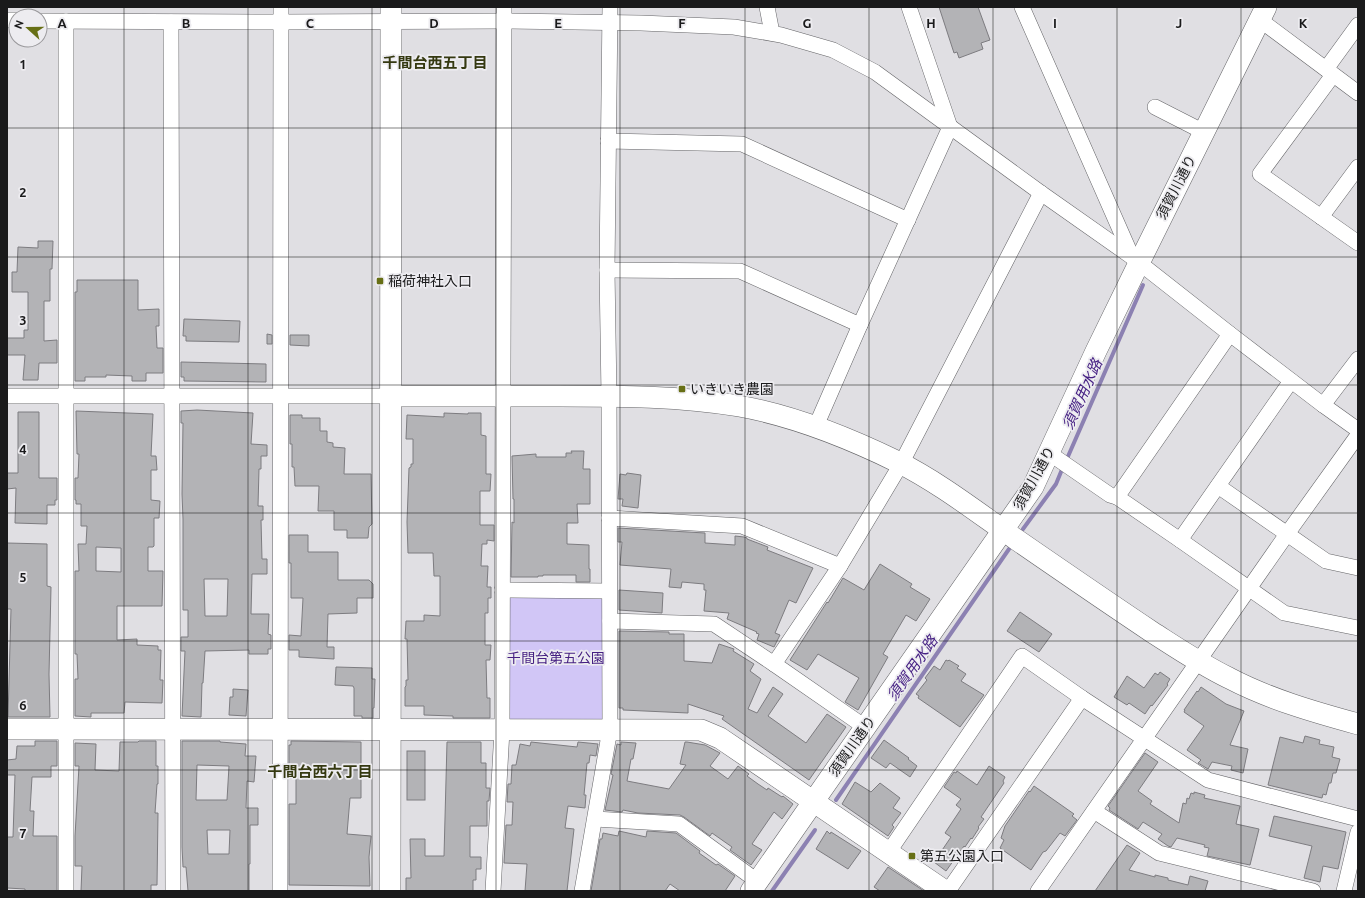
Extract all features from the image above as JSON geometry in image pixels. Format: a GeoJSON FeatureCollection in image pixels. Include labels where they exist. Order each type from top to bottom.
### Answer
{"type":"FeatureCollection","features":[{"type":"Feature","properties":{"kind":"street"},"geometry":{"type":"LineString","coordinates":[[280,891],[281,7]]}},
{"type":"Feature","properties":{"kind":"street"},"geometry":{"type":"LineString","coordinates":[[582,891],[610,729],[607,270],[610,7]]}},
{"type":"Feature","properties":{"kind":"street"},"geometry":{"type":"LineString","coordinates":[[767,7],[772,34]]}},
{"type":"Feature","properties":{"kind":"street"},"geometry":{"type":"LineString","coordinates":[[816,426],[950,127],[909,7]]}},
{"type":"Feature","properties":{"kind":"street"},"geometry":{"type":"LineString","coordinates":[[1022,7],[1135,260]]}},
{"type":"Feature","properties":{"kind":"street"},"geometry":{"type":"LineString","coordinates":[[390,891],[391,14]]}},
{"type":"Feature","properties":{"kind":"street"},"geometry":{"type":"LineString","coordinates":[[48,21],[281,22],[391,14],[504,14],[610,22],[734,27],[772,34],[832,50],[875,72],[1135,260],[1291,381],[1358,430]]}},
{"type":"Feature","properties":{"kind":"street"},"geometry":{"type":"LineString","coordinates":[[494,891],[502,730],[504,14]]}},
{"type":"Feature","properties":{"kind":"street"},"geometry":{"type":"LineString","coordinates":[[1263,14],[1330,72],[1358,93]]}},
{"type":"Feature","properties":{"kind":"street","name":"須賀川通り"},"geometry":{"type":"LineString","coordinates":[[754,886],[1033,487],[1096,351],[1135,260],[1204,132],[1263,14]]}},
{"type":"Feature","properties":{"kind":"street"},"geometry":{"type":"LineString","coordinates":[[66,21],[66,891]]}},
{"type":"Feature","properties":{"kind":"street"},"geometry":{"type":"LineString","coordinates":[[171,22],[172,891]]}},
{"type":"Feature","properties":{"kind":"street"},"geometry":{"type":"LineString","coordinates":[[1358,25],[1330,72],[1260,174],[1358,243]]}},
{"type":"Feature","properties":{"kind":"street"},"geometry":{"type":"LineString","coordinates":[[1155,107],[1204,132]]}},
{"type":"Feature","properties":{"kind":"street"},"geometry":{"type":"LineString","coordinates":[[608,142],[742,144],[908,220]]}},
{"type":"Feature","properties":{"kind":"street"},"geometry":{"type":"LineString","coordinates":[[1321,217],[1358,167]]}},
{"type":"Feature","properties":{"kind":"street"},"geometry":{"type":"LineString","coordinates":[[774,664],[840,566],[901,464],[1041,193]]}},
{"type":"Feature","properties":{"kind":"street"},"geometry":{"type":"LineString","coordinates":[[607,270],[740,271],[860,325]]}},
{"type":"Feature","properties":{"kind":"street"},"geometry":{"type":"LineString","coordinates":[[1117,497],[1230,334]]}},
{"type":"Feature","properties":{"kind":"street"},"geometry":{"type":"LineString","coordinates":[[1323,405],[1358,359]]}},
{"type":"Feature","properties":{"kind":"street"},"geometry":{"type":"LineString","coordinates":[[1180,540],[1291,381]]}},
{"type":"Feature","properties":{"kind":"street"},"geometry":{"type":"LineString","coordinates":[[7,396],[609,396],[674,398],[739,406],[778,415],[816,426],[901,464],[944,490],[1199,662],[1262,693],[1318,713],[1358,724]]}},
{"type":"Feature","properties":{"kind":"street"},"geometry":{"type":"LineString","coordinates":[[1046,888],[1094,812],[1249,588],[1358,435]]}},
{"type":"Feature","properties":{"kind":"street"},"geometry":{"type":"LineString","coordinates":[[1049,452],[1110,495],[1117,497],[1180,540],[1284,613],[1358,628]]}},
{"type":"Feature","properties":{"kind":"street"},"geometry":{"type":"LineString","coordinates":[[1218,486],[1326,561],[1358,568]]}},
{"type":"Feature","properties":{"kind":"street"},"geometry":{"type":"LineString","coordinates":[[609,518],[742,526],[840,566]]}},
{"type":"Feature","properties":{"kind":"street"},"geometry":{"type":"LineString","coordinates":[[502,590],[609,591]]}},
{"type":"Feature","properties":{"kind":"street"},"geometry":{"type":"LineString","coordinates":[[610,621],[714,624],[865,727]]}},
{"type":"Feature","properties":{"kind":"street"},"geometry":{"type":"LineString","coordinates":[[888,853],[1022,656],[1082,698],[1208,780],[1358,819]]}},
{"type":"Feature","properties":{"kind":"street"},"geometry":{"type":"LineString","coordinates":[[948,891],[1082,698]]}},
{"type":"Feature","properties":{"kind":"street"},"geometry":{"type":"LineString","coordinates":[[7,729],[391,728],[502,730],[701,730],[720,738],[945,891]]}},
{"type":"Feature","properties":{"kind":"street"},"geometry":{"type":"LineString","coordinates":[[1094,812],[1159,853],[1313,891]]}},
{"type":"Feature","properties":{"kind":"street"},"geometry":{"type":"LineString","coordinates":[[595,819],[679,824],[754,886]]}},
{"type":"Feature","properties":{"kind":"street"},"geometry":{"type":"LineString","coordinates":[[1344,891],[1358,832]]}},
{"type":"Feature","properties":{"kind":"green space","name":"千間台第五公園"},"geometry":{"type":"Polygon","coordinates":[[[603,594],[602,721],[508,721],[509,595],[603,594]]]}},
{"type":"Feature","properties":{"kind":"building"},"geometry":{"type":"Polygon","coordinates":[[[939,7],[978,7],[990,40],[981,43],[983,49],[959,58],[957,52],[954,53],[939,7]]]}},
{"type":"Feature","properties":{"kind":"building"},"geometry":{"type":"Polygon","coordinates":[[[38,241],[53,241],[52,269],[50,269],[50,301],[44,301],[44,341],[57,340],[57,363],[39,363],[38,380],[23,380],[25,355],[7,355],[7,338],[24,338],[24,330],[28,330],[28,292],[12,292],[12,272],[17,272],[18,247],[38,248],[38,241]]]}},
{"type":"Feature","properties":{"kind":"building"},"geometry":{"type":"Polygon","coordinates":[[[77,280],[138,280],[138,310],[159,309],[159,326],[156,326],[157,348],[163,348],[163,373],[146,373],[146,381],[132,381],[132,376],[106,375],[106,377],[85,377],[85,381],[75,381],[75,292],[77,292],[77,280]]]}},
{"type":"Feature","properties":{"kind":"building"},"geometry":{"type":"Polygon","coordinates":[[[184,319],[240,321],[239,342],[186,341],[186,336],[183,336],[184,319]]]}},
{"type":"Feature","properties":{"kind":"building"},"geometry":{"type":"Polygon","coordinates":[[[267,334],[272,335],[272,344],[267,344],[267,334]]]}},
{"type":"Feature","properties":{"kind":"building"},"geometry":{"type":"Polygon","coordinates":[[[290,335],[309,335],[309,346],[290,345],[290,335]]]}},
{"type":"Feature","properties":{"kind":"building"},"geometry":{"type":"Polygon","coordinates":[[[181,362],[266,364],[266,382],[184,381],[184,377],[181,377],[181,362]]]}},
{"type":"Feature","properties":{"kind":"building"},"geometry":{"type":"Polygon","coordinates":[[[197,410],[253,413],[251,444],[267,445],[267,456],[261,456],[261,469],[259,469],[258,506],[263,506],[263,520],[261,520],[262,559],[267,559],[267,574],[252,574],[251,614],[269,614],[268,634],[271,635],[271,649],[268,649],[268,654],[249,654],[249,650],[205,651],[201,717],[182,716],[185,651],[181,651],[181,637],[188,637],[188,610],[183,610],[183,423],[181,423],[181,411],[197,410]],[[204,579],[205,616],[227,616],[228,579],[204,579]]]}},
{"type":"Feature","properties":{"kind":"building"},"geometry":{"type":"Polygon","coordinates":[[[76,411],[153,414],[151,456],[156,456],[157,470],[151,470],[151,500],[160,501],[159,518],[154,518],[154,546],[148,547],[148,571],[163,571],[162,606],[117,606],[117,640],[137,639],[137,645],[158,646],[158,650],[161,650],[160,680],[163,680],[162,703],[125,702],[124,713],[91,713],[91,717],[75,716],[75,679],[78,679],[77,654],[75,654],[75,571],[79,571],[78,544],[86,544],[87,526],[81,526],[81,504],[76,504],[75,500],[75,478],[78,478],[79,454],[77,454],[76,411]],[[96,547],[96,571],[121,572],[121,548],[96,547]]]}},
{"type":"Feature","properties":{"kind":"building"},"geometry":{"type":"Polygon","coordinates":[[[18,412],[39,412],[39,478],[57,478],[57,500],[55,500],[55,505],[47,505],[47,524],[15,523],[16,488],[7,489],[7,473],[18,473],[18,412]]]}},
{"type":"Feature","properties":{"kind":"building"},"geometry":{"type":"Polygon","coordinates":[[[444,413],[481,413],[481,435],[486,436],[486,474],[491,474],[490,491],[480,491],[480,525],[494,525],[494,541],[487,540],[487,544],[482,544],[481,566],[488,566],[487,587],[491,587],[491,598],[488,598],[488,613],[485,613],[485,645],[491,645],[490,660],[486,660],[487,698],[490,698],[490,718],[453,718],[453,716],[424,715],[424,706],[405,706],[405,687],[406,680],[408,680],[407,639],[405,639],[406,621],[424,621],[424,615],[440,616],[440,576],[434,576],[433,553],[408,553],[407,522],[409,468],[411,467],[411,464],[413,464],[413,439],[406,439],[407,415],[444,417],[444,413]]]}},
{"type":"Feature","properties":{"kind":"building"},"geometry":{"type":"Polygon","coordinates":[[[290,415],[302,415],[302,418],[320,418],[320,431],[327,431],[327,442],[333,443],[333,447],[345,448],[344,474],[371,474],[372,524],[369,527],[368,538],[347,538],[347,530],[334,530],[334,511],[318,511],[319,486],[295,486],[294,467],[292,467],[292,444],[290,444],[290,415]]]}},
{"type":"Feature","properties":{"kind":"building"},"geometry":{"type":"Polygon","coordinates":[[[571,451],[584,451],[583,469],[590,469],[590,504],[577,504],[578,523],[567,523],[567,544],[589,545],[590,582],[576,582],[576,575],[511,577],[512,522],[514,523],[512,456],[536,454],[536,457],[566,457],[566,453],[572,453],[571,451]]]}},
{"type":"Feature","properties":{"kind":"building"},"geometry":{"type":"Polygon","coordinates":[[[627,473],[641,475],[638,508],[622,506],[623,499],[618,499],[620,474],[626,475],[627,473]]]}},
{"type":"Feature","properties":{"kind":"building"},"geometry":{"type":"Polygon","coordinates":[[[618,528],[705,533],[705,543],[735,545],[735,536],[744,537],[768,547],[767,550],[813,568],[796,603],[789,600],[775,633],[780,635],[774,647],[757,640],[759,634],[756,633],[757,632],[727,619],[729,613],[704,611],[706,590],[704,590],[704,584],[682,582],[681,588],[669,587],[671,569],[620,565],[622,542],[618,542],[618,528]]]}},
{"type":"Feature","properties":{"kind":"building"},"geometry":{"type":"Polygon","coordinates":[[[289,535],[308,535],[308,552],[338,552],[338,580],[369,580],[373,584],[373,598],[357,598],[357,613],[328,614],[327,647],[334,647],[334,659],[299,657],[299,650],[289,650],[289,635],[301,636],[303,598],[291,598],[289,535]]]}},
{"type":"Feature","properties":{"kind":"building"},"geometry":{"type":"Polygon","coordinates":[[[7,543],[47,544],[47,586],[51,587],[49,674],[50,717],[8,717],[11,609],[7,609],[7,543]]]}},
{"type":"Feature","properties":{"kind":"building"},"geometry":{"type":"Polygon","coordinates":[[[880,564],[912,584],[910,587],[930,599],[916,621],[906,615],[883,654],[888,657],[858,710],[845,702],[859,678],[818,654],[807,670],[790,660],[843,578],[864,590],[880,564]]]}},
{"type":"Feature","properties":{"kind":"building"},"geometry":{"type":"Polygon","coordinates":[[[619,590],[663,593],[662,613],[619,610],[619,590]]]}},
{"type":"Feature","properties":{"kind":"building"},"geometry":{"type":"Polygon","coordinates":[[[1020,612],[1052,634],[1039,652],[1007,631],[1020,612]]]}},
{"type":"Feature","properties":{"kind":"building"},"geometry":{"type":"Polygon","coordinates":[[[619,631],[669,632],[669,634],[684,634],[684,661],[712,663],[719,644],[734,649],[733,651],[754,664],[750,671],[761,679],[748,709],[757,713],[773,687],[783,694],[768,716],[806,743],[827,714],[846,727],[809,780],[722,719],[724,716],[688,704],[688,713],[623,710],[623,708],[619,708],[619,631]]]}},
{"type":"Feature","properties":{"kind":"building"},"geometry":{"type":"Polygon","coordinates":[[[946,660],[949,660],[959,666],[957,668],[966,674],[961,681],[984,695],[960,727],[918,698],[919,696],[916,694],[927,680],[925,678],[934,666],[940,670],[946,660]]]}},
{"type":"Feature","properties":{"kind":"building"},"geometry":{"type":"Polygon","coordinates":[[[336,667],[372,668],[372,679],[375,679],[373,718],[354,716],[354,688],[353,686],[335,685],[336,667]]]}},
{"type":"Feature","properties":{"kind":"building"},"geometry":{"type":"Polygon","coordinates":[[[1160,672],[1170,679],[1167,684],[1168,685],[1145,714],[1129,703],[1127,705],[1114,697],[1127,676],[1144,688],[1155,673],[1158,675],[1160,672]]]}},
{"type":"Feature","properties":{"kind":"building"},"geometry":{"type":"Polygon","coordinates":[[[1201,687],[1226,704],[1244,711],[1230,745],[1248,749],[1243,773],[1231,770],[1232,766],[1212,762],[1208,769],[1198,763],[1201,760],[1187,750],[1204,726],[1184,712],[1184,710],[1201,687]]]}},
{"type":"Feature","properties":{"kind":"building"},"geometry":{"type":"Polygon","coordinates":[[[233,689],[248,690],[246,716],[229,715],[230,697],[233,697],[233,689]]]}},
{"type":"Feature","properties":{"kind":"building"},"geometry":{"type":"Polygon","coordinates":[[[1305,736],[1320,740],[1319,744],[1334,747],[1332,757],[1340,759],[1336,773],[1333,773],[1331,783],[1329,783],[1326,795],[1323,794],[1322,798],[1268,785],[1280,737],[1303,743],[1305,736]]]}},
{"type":"Feature","properties":{"kind":"building"},"geometry":{"type":"Polygon","coordinates":[[[884,740],[909,758],[908,759],[917,766],[910,777],[890,763],[886,768],[871,758],[884,740]]]}},
{"type":"Feature","properties":{"kind":"building"},"geometry":{"type":"Polygon","coordinates":[[[35,741],[57,741],[57,766],[51,766],[51,777],[32,777],[30,811],[34,811],[33,836],[57,836],[57,891],[25,891],[25,889],[7,888],[7,837],[13,837],[15,775],[7,775],[7,760],[16,759],[17,746],[35,746],[35,741]]]}},
{"type":"Feature","properties":{"kind":"building"},"geometry":{"type":"Polygon","coordinates":[[[156,741],[156,766],[158,766],[155,813],[158,813],[157,885],[151,885],[151,891],[81,891],[82,866],[75,866],[79,766],[75,766],[75,743],[96,744],[95,770],[119,771],[120,742],[156,741]]]}},
{"type":"Feature","properties":{"kind":"building"},"geometry":{"type":"Polygon","coordinates":[[[182,741],[220,741],[246,744],[245,756],[256,756],[254,782],[247,781],[246,808],[258,808],[258,825],[250,825],[249,891],[188,891],[186,867],[183,867],[182,741]],[[197,765],[196,800],[227,800],[229,766],[197,765]],[[207,830],[208,854],[229,854],[230,830],[207,830]]]}},
{"type":"Feature","properties":{"kind":"building"},"geometry":{"type":"Polygon","coordinates":[[[291,741],[361,742],[361,798],[350,798],[347,834],[371,836],[369,857],[370,886],[289,885],[289,804],[296,804],[296,778],[289,778],[289,745],[291,745],[291,741]]]}},
{"type":"Feature","properties":{"kind":"building"},"geometry":{"type":"Polygon","coordinates":[[[447,742],[481,742],[481,763],[486,763],[486,788],[490,788],[489,801],[487,801],[487,826],[470,826],[470,857],[481,857],[481,869],[476,869],[476,880],[473,880],[473,891],[406,891],[406,878],[411,878],[410,839],[425,839],[425,856],[444,856],[447,742]]]}},
{"type":"Feature","properties":{"kind":"building"},"geometry":{"type":"Polygon","coordinates":[[[531,742],[577,747],[578,742],[598,744],[596,756],[590,755],[589,763],[587,763],[584,795],[586,795],[585,808],[568,806],[565,828],[574,829],[567,891],[525,891],[527,864],[504,863],[506,825],[512,825],[513,802],[507,802],[508,784],[511,784],[512,765],[516,765],[520,744],[530,746],[531,742]]]}},
{"type":"Feature","properties":{"kind":"building"},"geometry":{"type":"Polygon","coordinates":[[[621,742],[636,743],[627,781],[669,789],[686,765],[680,764],[685,742],[687,742],[705,745],[720,753],[710,766],[728,779],[738,766],[749,774],[747,776],[758,784],[767,790],[768,788],[782,797],[783,796],[793,804],[782,819],[774,812],[752,844],[762,850],[751,865],[730,850],[732,847],[712,833],[710,836],[680,815],[605,810],[613,775],[611,774],[617,744],[621,745],[621,742]]]}},
{"type":"Feature","properties":{"kind":"building"},"geometry":{"type":"Polygon","coordinates":[[[407,751],[425,751],[425,800],[407,800],[407,751]]]}},
{"type":"Feature","properties":{"kind":"building"},"geometry":{"type":"Polygon","coordinates":[[[1145,753],[1158,762],[1138,791],[1152,801],[1150,804],[1179,823],[1183,803],[1186,804],[1187,798],[1189,799],[1191,793],[1194,794],[1194,792],[1205,795],[1204,798],[1240,806],[1236,824],[1259,829],[1250,865],[1207,856],[1209,848],[1204,847],[1205,845],[1177,838],[1171,847],[1168,846],[1158,839],[1162,834],[1143,822],[1138,829],[1109,810],[1110,808],[1108,806],[1145,753]]]}},
{"type":"Feature","properties":{"kind":"building"},"geometry":{"type":"Polygon","coordinates":[[[989,766],[1005,777],[1003,781],[1004,783],[981,817],[984,819],[972,839],[971,838],[965,847],[964,846],[946,871],[934,862],[951,837],[945,833],[961,809],[956,805],[961,799],[944,787],[954,772],[956,773],[957,771],[977,785],[989,766]]]}},
{"type":"Feature","properties":{"kind":"building"},"geometry":{"type":"Polygon","coordinates":[[[855,782],[871,792],[880,783],[900,798],[893,808],[901,813],[892,825],[894,827],[888,836],[842,804],[855,782]]]}},
{"type":"Feature","properties":{"kind":"building"},"geometry":{"type":"Polygon","coordinates":[[[1034,786],[1074,814],[1072,816],[1077,820],[1065,836],[1060,833],[1046,851],[1043,852],[1031,870],[1000,848],[1004,840],[1001,838],[1005,826],[1034,786]]]}},
{"type":"Feature","properties":{"kind":"building"},"geometry":{"type":"Polygon","coordinates":[[[1274,816],[1346,832],[1338,869],[1323,866],[1320,882],[1304,878],[1312,846],[1269,836],[1274,816]]]}},
{"type":"Feature","properties":{"kind":"building"},"geometry":{"type":"Polygon","coordinates":[[[619,831],[646,837],[647,831],[676,833],[700,851],[699,853],[735,876],[725,891],[680,891],[670,884],[665,891],[591,891],[600,839],[602,839],[603,833],[618,836],[619,831]]]}},
{"type":"Feature","properties":{"kind":"building"},"geometry":{"type":"Polygon","coordinates":[[[827,831],[861,851],[848,869],[816,849],[827,831]]]}},
{"type":"Feature","properties":{"kind":"building"},"geometry":{"type":"Polygon","coordinates":[[[1127,845],[1140,853],[1129,870],[1155,877],[1155,875],[1168,878],[1168,880],[1188,885],[1190,876],[1208,881],[1205,891],[1095,891],[1127,845]]]}},
{"type":"Feature","properties":{"kind":"building"},"geometry":{"type":"Polygon","coordinates":[[[888,867],[924,891],[880,891],[874,887],[888,867]]]}},
{"type":"Feature","properties":{"kind":"waterway","name":"須賀用水路"},"geometry":{"type":"LineString","coordinates":[[1066,461],[1143,285]]}},
{"type":"Feature","properties":{"kind":"waterway","name":"須賀用水路"},"geometry":{"type":"LineString","coordinates":[[1023,529],[1056,484],[1063,467]]}},
{"type":"Feature","properties":{"kind":"waterway","name":"須賀用水路"},"geometry":{"type":"LineString","coordinates":[[836,800],[1009,549]]}},
{"type":"Feature","properties":{"kind":"waterway","name":"須賀用水路"},"geometry":{"type":"LineString","coordinates":[[772,891],[815,830]]}},
{"type":"Feature","properties":{"kind":"place","name":"稲荷神社入口"},"geometry":{"type":"Point","coordinates":[380,281]}},
{"type":"Feature","properties":{"kind":"place","name":"いきいき農園"},"geometry":{"type":"Point","coordinates":[682,389]}},
{"type":"Feature","properties":{"kind":"place","name":"第五公園入口"},"geometry":{"type":"Point","coordinates":[912,856]}},
{"type":"Feature","properties":{"kind":"district","name":"千間台西五丁目"},"geometry":{"type":"Point","coordinates":[435,62]}},
{"type":"Feature","properties":{"kind":"district","name":"千間台西六丁目"},"geometry":{"type":"Point","coordinates":[320,771]}}]}
